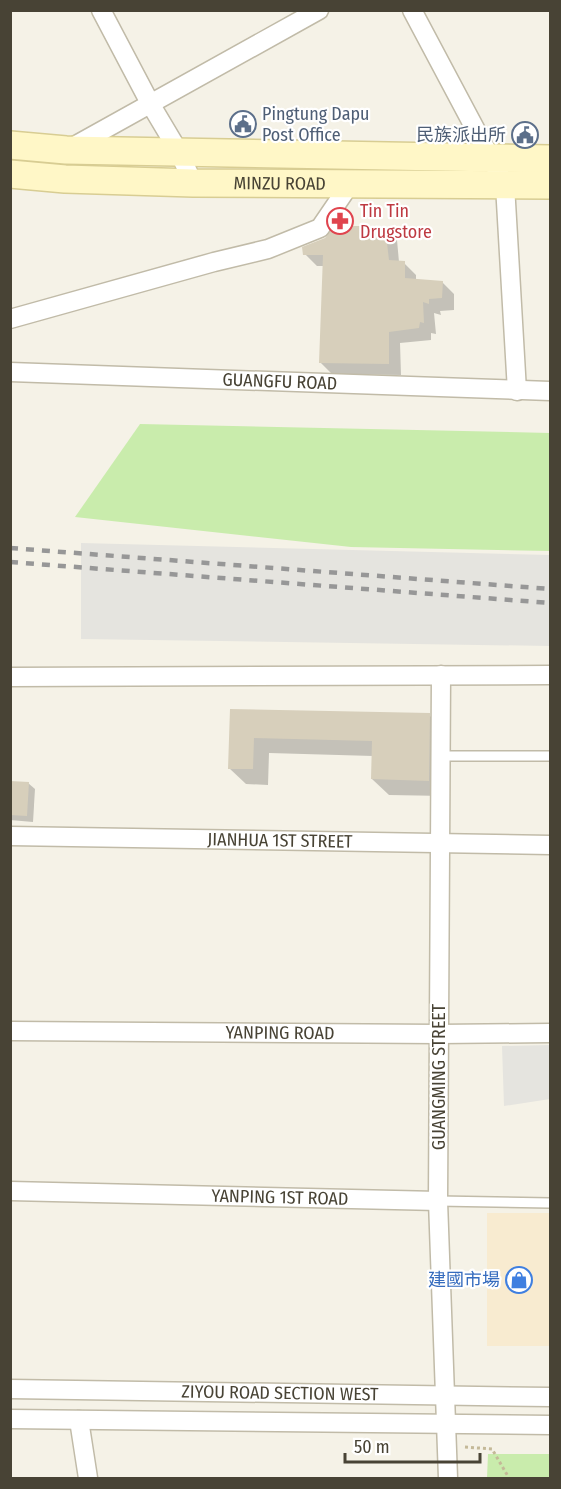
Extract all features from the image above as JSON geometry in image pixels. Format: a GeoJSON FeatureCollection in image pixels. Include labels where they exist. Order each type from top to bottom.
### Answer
{"type":"FeatureCollection","features":[{"type":"Feature","properties":{"kind":"street"},"geometry":{"type":"LineString","coordinates":[[101,10],[151,105],[179,152],[193,183]]}},
{"type":"Feature","properties":{"kind":"street"},"geometry":{"type":"LineString","coordinates":[[66,150],[319,10]]}},
{"type":"Feature","properties":{"kind":"street"},"geometry":{"type":"LineString","coordinates":[[412,10],[505,185],[517,391]]}},
{"type":"Feature","properties":{"kind":"street","name":"MINZU ROAD"},"geometry":{"type":"LineString","coordinates":[[10,145],[66,150],[550,159]]}},
{"type":"Feature","properties":{"kind":"street","name":"MINZU ROAD"},"geometry":{"type":"LineString","coordinates":[[10,174],[64,179],[193,183],[550,185]]}},
{"type":"Feature","properties":{"kind":"street"},"geometry":{"type":"LineString","coordinates":[[10,319],[268,249],[320,228],[350,184]]}},
{"type":"Feature","properties":{"kind":"street","name":"GUANGFU ROAD"},"geometry":{"type":"LineString","coordinates":[[10,372],[550,391]]}},
{"type":"Feature","properties":{"kind":"street","name":"GUANGMING STREET"},"geometry":{"type":"LineString","coordinates":[[441,675],[438,1201],[448,1479]]}},
{"type":"Feature","properties":{"kind":"street"},"geometry":{"type":"LineString","coordinates":[[10,677],[550,675]]}},
{"type":"Feature","properties":{"kind":"street","name":"JIANHUA 1ST STREET"},"geometry":{"type":"LineString","coordinates":[[10,836],[441,845],[550,845]]}},
{"type":"Feature","properties":{"kind":"street","name":"YANPING ROAD"},"geometry":{"type":"LineString","coordinates":[[10,1030],[550,1033]]}},
{"type":"Feature","properties":{"kind":"street","name":"YANPING 1ST ROAD"},"geometry":{"type":"LineString","coordinates":[[10,1191],[438,1201]]}},
{"type":"Feature","properties":{"kind":"street","name":"ZIYOU ROAD SECTION WEST"},"geometry":{"type":"LineString","coordinates":[[10,1389],[550,1397]]}},
{"type":"Feature","properties":{"kind":"street","name":"ZIYOU ROAD SECTION WEST"},"geometry":{"type":"LineString","coordinates":[[10,1419],[550,1425]]}},
{"type":"Feature","properties":{"kind":"street"},"geometry":{"type":"LineString","coordinates":[[80,1420],[88,1479]]}},
{"type":"Feature","properties":{"kind":"lane"},"geometry":{"type":"LineString","coordinates":[[442,756],[550,756]]}},
{"type":"Feature","properties":{"kind":"lane","name":"YANPING 1ST ROAD"},"geometry":{"type":"LineString","coordinates":[[438,1201],[550,1203]]}},
{"type":"Feature","properties":{"kind":"path"},"geometry":{"type":"LineString","coordinates":[[448,1446],[492,1449],[509,1479]]}},
{"type":"Feature","properties":{"kind":"shaded area"},"geometry":{"type":"Polygon","coordinates":[[[81,543],[550,555],[550,646],[81,639],[81,543]]]}},
{"type":"Feature","properties":{"kind":"shaded area"},"geometry":{"type":"Polygon","coordinates":[[[550,1045],[550,1099],[504,1106],[502,1046],[550,1045]]]}},
{"type":"Feature","properties":{"kind":"shaded area","name":"建國市場"},"geometry":{"type":"Polygon","coordinates":[[[487,1213],[550,1213],[550,1346],[487,1346],[487,1213]]]}},
{"type":"Feature","properties":{"kind":"green space"},"geometry":{"type":"Polygon","coordinates":[[[140,424],[550,433],[550,551],[351,547],[75,517],[140,424]]]}},
{"type":"Feature","properties":{"kind":"green space"},"geometry":{"type":"Polygon","coordinates":[[[488,1454],[550,1454],[550,1478],[487,1478],[488,1454]]]}},
{"type":"Feature","properties":{"kind":"building"},"geometry":{"type":"Polygon","coordinates":[[[335,226],[385,226],[389,260],[405,261],[405,278],[443,281],[442,298],[429,299],[429,304],[423,302],[424,323],[420,322],[419,328],[389,332],[389,364],[319,363],[323,255],[303,255],[302,247],[325,238],[335,226]]]}},
{"type":"Feature","properties":{"kind":"building"},"geometry":{"type":"Polygon","coordinates":[[[230,709],[430,713],[429,781],[371,779],[372,741],[254,738],[253,769],[228,769],[230,709]]]}},
{"type":"Feature","properties":{"kind":"building"},"geometry":{"type":"Polygon","coordinates":[[[10,781],[29,782],[27,816],[10,815],[10,781]]]}},
{"type":"Feature","properties":{"kind":"railway"},"geometry":{"type":"LineString","coordinates":[[10,548],[550,589]]}},
{"type":"Feature","properties":{"kind":"railway"},"geometry":{"type":"LineString","coordinates":[[10,562],[550,603]]}},
{"type":"Feature","properties":{"kind":"place","name":"Pingtung Dapu Post Office"},"geometry":{"type":"Point","coordinates":[243,124]}},
{"type":"Feature","properties":{"kind":"place","name":"民族派出所"},"geometry":{"type":"Point","coordinates":[525,135]}},
{"type":"Feature","properties":{"kind":"place","name":"Tin Tin Drugstore"},"geometry":{"type":"Point","coordinates":[340,221]}},
{"type":"Feature","properties":{"kind":"place","name":"建國市場"},"geometry":{"type":"Point","coordinates":[519,1280]}}]}
